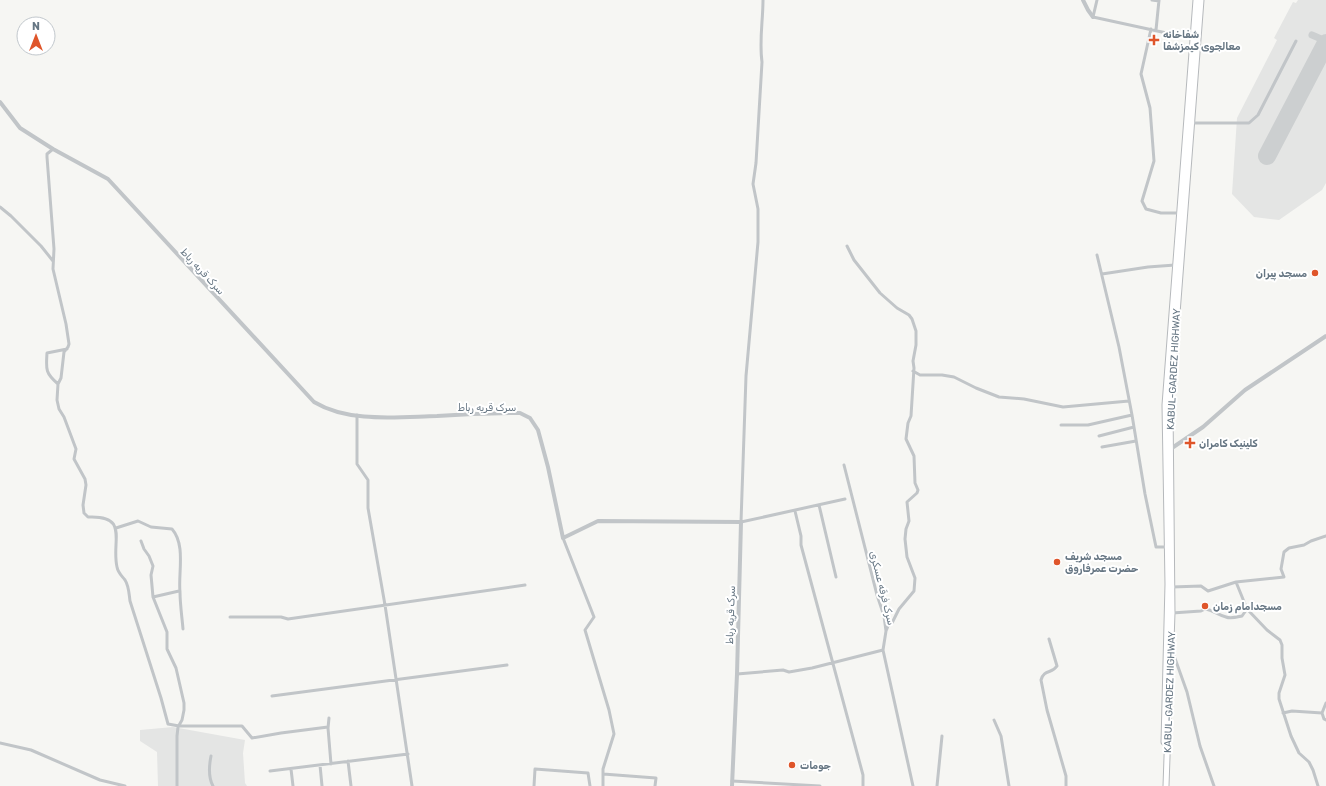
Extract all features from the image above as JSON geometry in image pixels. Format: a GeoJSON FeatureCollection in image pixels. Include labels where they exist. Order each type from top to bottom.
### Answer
{"type":"FeatureCollection","features":[{"type":"Feature","properties":{"kind":"highway","name":"KABUL-GARDEZ HIGHWAY"},"geometry":{"type":"LineString","coordinates":[[1163,786],[1167,647],[1168,451],[1172,363],[1191,123],[1196,0]]}},
{"type":"Feature","properties":{"kind":"highway","name":"KABUL-GARDEZ HIGHWAY"},"geometry":{"type":"LineString","coordinates":[[1166,786],[1172,587],[1168,451],[1165,405],[1179,213],[1195,39],[1201,0]]}},
{"type":"Feature","properties":{"kind":"street"},"geometry":{"type":"LineString","coordinates":[[741,522],[746,376],[758,242],[758,209],[753,184],[756,163],[762,62],[760,51],[763,23],[763,0]]}},
{"type":"Feature","properties":{"kind":"street"},"geometry":{"type":"LineString","coordinates":[[1083,0],[1093,17],[1195,39]]}},
{"type":"Feature","properties":{"kind":"street"},"geometry":{"type":"LineString","coordinates":[[1093,17],[1097,0]]}},
{"type":"Feature","properties":{"kind":"street"},"geometry":{"type":"LineString","coordinates":[[1152,0],[1159,1],[1156,30]]}},
{"type":"Feature","properties":{"kind":"street"},"geometry":{"type":"LineString","coordinates":[[1151,29],[1141,74],[1150,108],[1154,162],[1142,201],[1146,209],[1161,213],[1179,213]]}},
{"type":"Feature","properties":{"kind":"street"},"geometry":{"type":"LineString","coordinates":[[1191,123],[1249,123],[1258,115],[1296,41]]}},
{"type":"Feature","properties":{"kind":"street","name":"سرک قریه رباط"},"geometry":{"type":"LineString","coordinates":[[0,102],[20,128],[53,149],[108,179],[314,402],[325,409],[357,416],[392,417],[520,413],[530,418],[538,430],[548,467],[563,538]]}},
{"type":"Feature","properties":{"kind":"street"},"geometry":{"type":"LineString","coordinates":[[53,149],[47,154],[54,249],[53,269],[66,324],[69,344],[64,352],[61,378],[58,384],[57,400],[59,409],[64,417],[76,449],[74,459],[85,479],[86,485],[83,505],[84,513],[88,517],[100,516],[110,520],[116,528],[116,564],[118,571],[128,586],[130,601],[162,698],[168,724],[179,726],[242,726],[252,738],[328,727]]}},
{"type":"Feature","properties":{"kind":"street"},"geometry":{"type":"LineString","coordinates":[[0,207],[37,242],[53,261]]}},
{"type":"Feature","properties":{"kind":"street"},"geometry":{"type":"LineString","coordinates":[[847,246],[854,260],[880,292],[897,308],[909,315],[916,331],[916,345],[913,361],[914,368],[911,416],[908,423],[906,439],[914,456],[915,483],[918,490],[917,493],[907,502],[909,521],[905,539],[907,557],[915,578],[914,591],[899,609],[886,631]]}},
{"type":"Feature","properties":{"kind":"street"},"geometry":{"type":"LineString","coordinates":[[1097,255],[1129,400],[1144,494],[1156,547],[1167,547]]}},
{"type":"Feature","properties":{"kind":"street"},"geometry":{"type":"LineString","coordinates":[[1102,274],[1148,267],[1175,265]]}},
{"type":"Feature","properties":{"kind":"street"},"geometry":{"type":"LineString","coordinates":[[1168,451],[1203,427],[1245,390],[1326,336]]}},
{"type":"Feature","properties":{"kind":"street"},"geometry":{"type":"LineString","coordinates":[[58,384],[46,372],[46,353],[66,349]]}},
{"type":"Feature","properties":{"kind":"street"},"geometry":{"type":"LineString","coordinates":[[913,371],[920,375],[942,375],[954,377],[976,388],[1000,397],[1024,399],[1063,407],[1129,400]]}},
{"type":"Feature","properties":{"kind":"street"},"geometry":{"type":"LineString","coordinates":[[1061,425],[1088,425],[1132,415]]}},
{"type":"Feature","properties":{"kind":"street"},"geometry":{"type":"LineString","coordinates":[[357,416],[357,464],[368,480],[368,508],[385,605],[412,786]]}},
{"type":"Feature","properties":{"kind":"street"},"geometry":{"type":"LineString","coordinates":[[1099,436],[1134,427]]}},
{"type":"Feature","properties":{"kind":"street"},"geometry":{"type":"LineString","coordinates":[[1102,447],[1136,440]]}},
{"type":"Feature","properties":{"kind":"street","name":"سرک فرقه عسکری"},"geometry":{"type":"LineString","coordinates":[[844,465],[877,595],[884,616],[886,631],[883,650],[913,786]]}},
{"type":"Feature","properties":{"kind":"street"},"geometry":{"type":"LineString","coordinates":[[603,786],[603,769],[614,734],[610,710],[585,630],[594,618],[563,538],[598,522],[741,522],[845,499]]}},
{"type":"Feature","properties":{"kind":"street"},"geometry":{"type":"LineString","coordinates":[[819,505],[836,577]]}},
{"type":"Feature","properties":{"kind":"street"},"geometry":{"type":"LineString","coordinates":[[795,511],[801,536],[801,545],[863,775],[863,786]]}},
{"type":"Feature","properties":{"kind":"street"},"geometry":{"type":"LineString","coordinates":[[116,528],[138,521],[151,528],[172,529],[176,534],[181,563],[179,591],[183,629]]}},
{"type":"Feature","properties":{"kind":"street","name":"سرک قریه رباط"},"geometry":{"type":"LineString","coordinates":[[732,784],[737,674],[741,522]]}},
{"type":"Feature","properties":{"kind":"street"},"geometry":{"type":"LineString","coordinates":[[1172,587],[1201,586],[1208,591],[1236,582],[1284,577],[1281,569],[1284,552],[1289,548],[1304,545],[1326,536]]}},
{"type":"Feature","properties":{"kind":"street"},"geometry":{"type":"LineString","coordinates":[[141,541],[153,566],[151,574],[153,597],[167,632],[167,649],[176,668],[184,703],[183,715],[177,736],[177,786]]}},
{"type":"Feature","properties":{"kind":"street"},"geometry":{"type":"LineString","coordinates":[[1236,582],[1247,609],[1267,630],[1280,640],[1282,645],[1282,658],[1285,675],[1279,694],[1279,699],[1299,753],[1309,762],[1318,786]]}},
{"type":"Feature","properties":{"kind":"street"},"geometry":{"type":"LineString","coordinates":[[230,617],[281,617],[288,619],[525,585]]}},
{"type":"Feature","properties":{"kind":"street"},"geometry":{"type":"LineString","coordinates":[[153,597],[179,591]]}},
{"type":"Feature","properties":{"kind":"street"},"geometry":{"type":"LineString","coordinates":[[1172,613],[1201,611],[1205,609],[1226,618],[1234,618],[1242,616],[1247,609]]}},
{"type":"Feature","properties":{"kind":"street"},"geometry":{"type":"LineString","coordinates":[[1049,639],[1057,666],[1055,669],[1042,675],[1041,680],[1047,710],[1066,776],[1066,786]]}},
{"type":"Feature","properties":{"kind":"street"},"geometry":{"type":"LineString","coordinates":[[1171,648],[1175,655],[1187,692],[1200,746],[1214,786]]}},
{"type":"Feature","properties":{"kind":"street"},"geometry":{"type":"LineString","coordinates":[[737,674],[783,670],[789,672],[812,668],[883,650]]}},
{"type":"Feature","properties":{"kind":"street"},"geometry":{"type":"LineString","coordinates":[[272,696],[507,665]]}},
{"type":"Feature","properties":{"kind":"street"},"geometry":{"type":"LineString","coordinates":[[1326,703],[1322,713],[1324,719],[1326,720]]}},
{"type":"Feature","properties":{"kind":"street"},"geometry":{"type":"LineString","coordinates":[[1283,713],[1292,711],[1322,713]]}},
{"type":"Feature","properties":{"kind":"street"},"geometry":{"type":"LineString","coordinates":[[329,718],[328,727],[331,764]]}},
{"type":"Feature","properties":{"kind":"street"},"geometry":{"type":"LineString","coordinates":[[994,720],[1002,736],[1009,786]]}},
{"type":"Feature","properties":{"kind":"street"},"geometry":{"type":"LineString","coordinates":[[938,786],[942,736]]}},
{"type":"Feature","properties":{"kind":"street"},"geometry":{"type":"LineString","coordinates":[[0,748],[1,743],[31,750],[100,780],[125,786]]}},
{"type":"Feature","properties":{"kind":"street"},"geometry":{"type":"LineString","coordinates":[[270,771],[408,754]]}},
{"type":"Feature","properties":{"kind":"street"},"geometry":{"type":"LineString","coordinates":[[211,756],[209,764],[210,781],[213,786]]}},
{"type":"Feature","properties":{"kind":"street"},"geometry":{"type":"LineString","coordinates":[[348,762],[351,786]]}},
{"type":"Feature","properties":{"kind":"street"},"geometry":{"type":"LineString","coordinates":[[320,765],[322,786]]}},
{"type":"Feature","properties":{"kind":"street"},"geometry":{"type":"LineString","coordinates":[[291,769],[293,786]]}},
{"type":"Feature","properties":{"kind":"street"},"geometry":{"type":"LineString","coordinates":[[534,786],[535,769],[588,773],[590,786]]}},
{"type":"Feature","properties":{"kind":"street"},"geometry":{"type":"LineString","coordinates":[[603,774],[656,778],[655,786]]}},
{"type":"Feature","properties":{"kind":"street"},"geometry":{"type":"LineString","coordinates":[[732,784],[820,786]]}},
{"type":"Feature","properties":{"kind":"shaded area"},"geometry":{"type":"Polygon","coordinates":[[[1298,0],[1326,0],[1326,183],[1322,190],[1279,220],[1254,217],[1232,194],[1237,118],[1277,40],[1274,38],[1293,2],[1296,3],[1298,0]]]}},
{"type":"Feature","properties":{"kind":"shaded area"},"geometry":{"type":"Polygon","coordinates":[[[173,727],[245,740],[243,753],[245,783],[247,786],[158,786],[157,752],[140,741],[140,730],[173,727]]]}},
{"type":"Feature","properties":{"kind":"taxiway"},"geometry":{"type":"LineString","coordinates":[[1312,35],[1326,41]]}},
{"type":"Feature","properties":{"kind":"runway"},"geometry":{"type":"LineString","coordinates":[[1267,156],[1326,43]]}},
{"type":"Feature","properties":{"kind":"place","name":"شفاخانه معالجوی کیمزشفا"},"geometry":{"type":"Point","coordinates":[1154,40]}},
{"type":"Feature","properties":{"kind":"place","name":"مسجد پیران"},"geometry":{"type":"Point","coordinates":[1315,273]}},
{"type":"Feature","properties":{"kind":"place","name":"کلینیک کامران"},"geometry":{"type":"Point","coordinates":[1190,443]}},
{"type":"Feature","properties":{"kind":"place","name":"مسجد شریف حضرت عمرفاروق"},"geometry":{"type":"Point","coordinates":[1057,562]}},
{"type":"Feature","properties":{"kind":"place","name":"مسجدامام زمان"},"geometry":{"type":"Point","coordinates":[1205,606]}},
{"type":"Feature","properties":{"kind":"place","name":"جومات"},"geometry":{"type":"Point","coordinates":[792,765]}}]}
